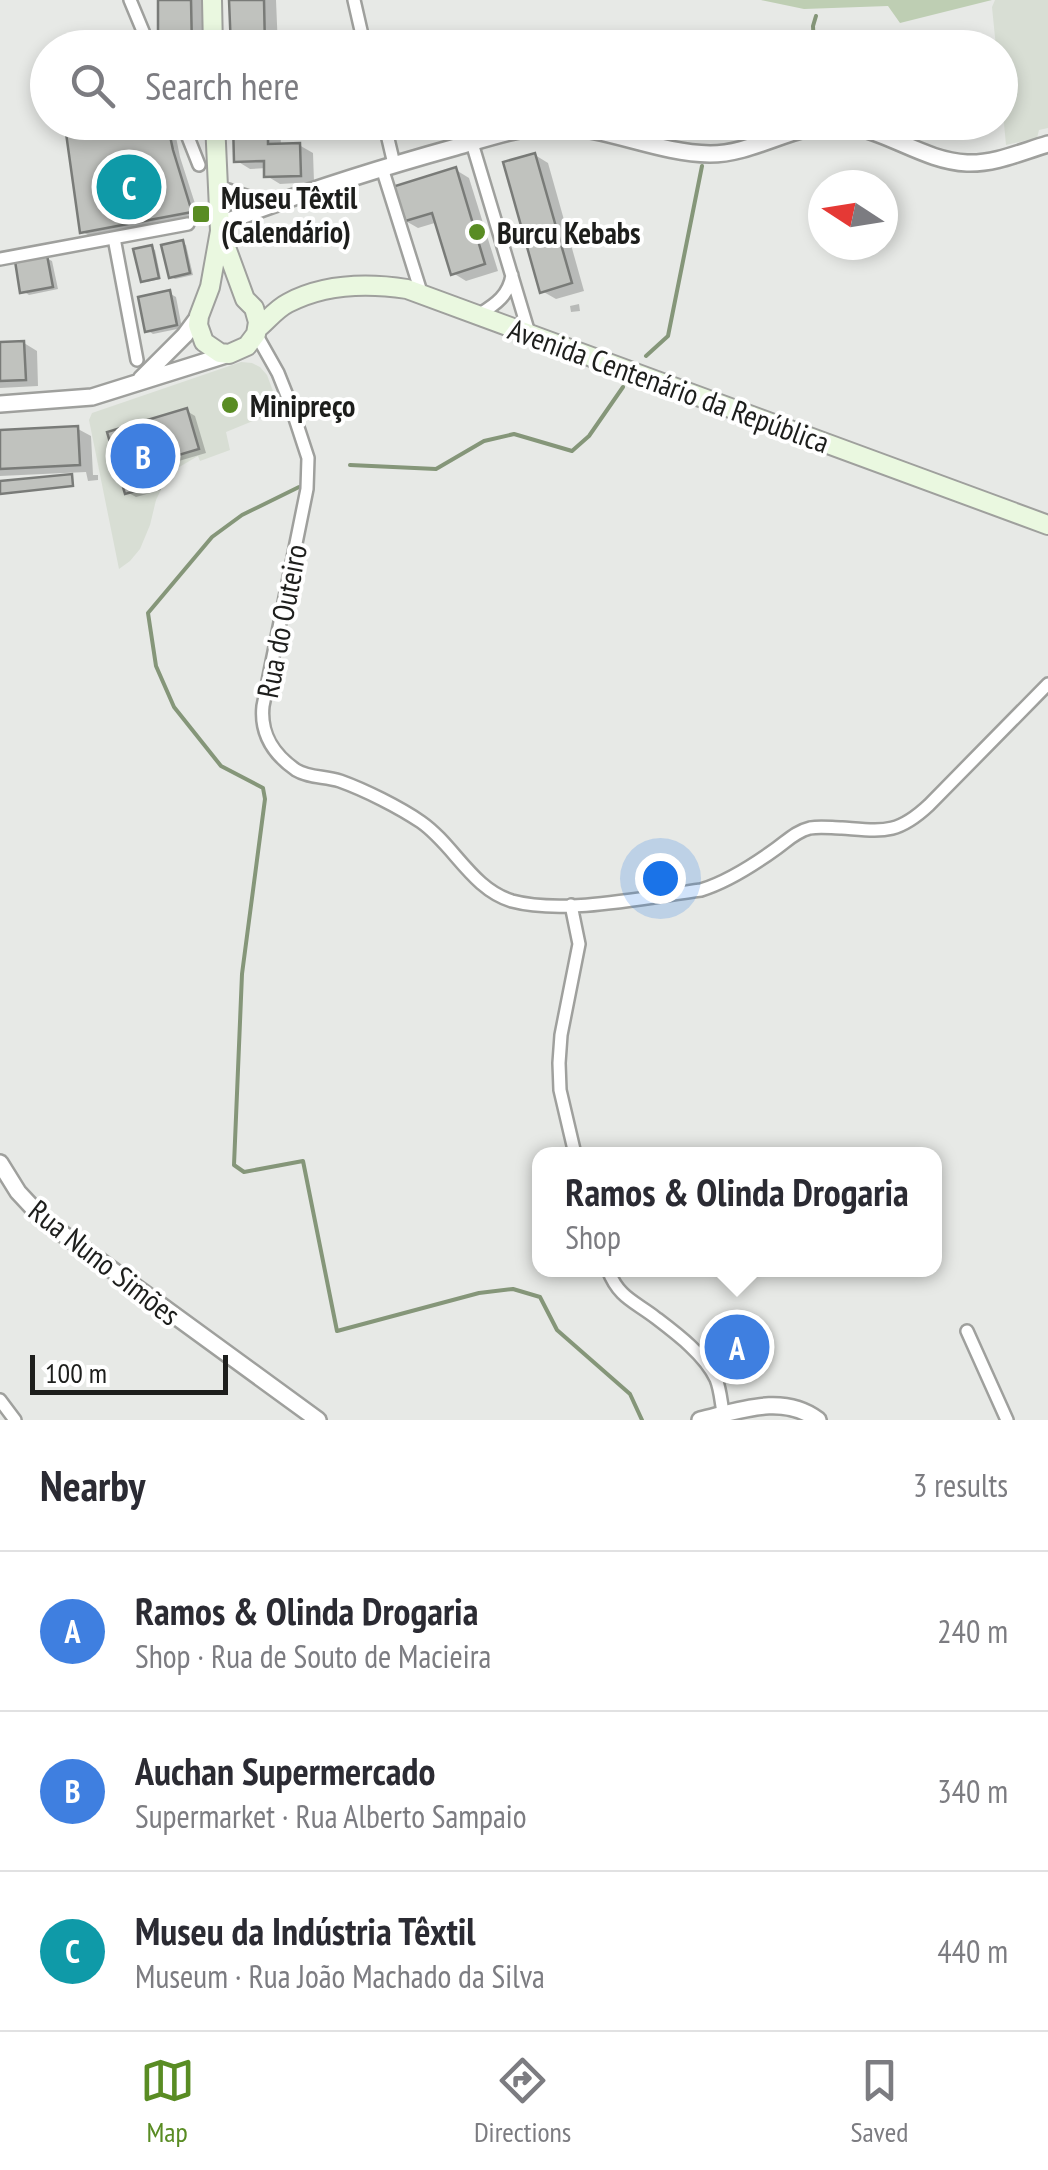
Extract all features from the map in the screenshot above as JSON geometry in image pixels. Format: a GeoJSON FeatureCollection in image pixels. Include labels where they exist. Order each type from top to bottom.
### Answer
{"type":"FeatureCollection","features":[{"type":"Feature","properties":{"kind":"main road"},"geometry":{"type":"LineString","coordinates":[[212,0],[213,30]]}},
{"type":"Feature","properties":{"kind":"main road"},"geometry":{"type":"LineString","coordinates":[[217,140],[220,226],[200,334],[204,342],[220,352],[235,352],[247,346],[256,332],[256,315],[220,226]]}},
{"type":"Feature","properties":{"kind":"main road","name":"Avenida Centenário da República"},"geometry":{"type":"LineString","coordinates":[[256,332],[285,304],[324,290],[354,286],[421,292],[1048,525]]}},
{"type":"Feature","properties":{"kind":"main road"},"geometry":{"type":"LineString","coordinates":[[202,310],[220,294],[229,293],[248,301]]}},
{"type":"Feature","properties":{"kind":"main road","name":"Avenida Centenário da República"},"geometry":{"type":"LineString","coordinates":[[248,301],[285,304]]}},
{"type":"Feature","properties":{"kind":"street"},"geometry":{"type":"LineString","coordinates":[[130,0],[142,30]]}},
{"type":"Feature","properties":{"kind":"street"},"geometry":{"type":"LineString","coordinates":[[354,0],[361,30]]}},
{"type":"Feature","properties":{"kind":"street"},"geometry":{"type":"LineString","coordinates":[[189,140],[199,166]]}},
{"type":"Feature","properties":{"kind":"street"},"geometry":{"type":"LineString","coordinates":[[386,140],[388,166],[421,292]]}},
{"type":"Feature","properties":{"kind":"street"},"geometry":{"type":"LineString","coordinates":[[220,226],[388,166],[485,140]]}},
{"type":"Feature","properties":{"kind":"street"},"geometry":{"type":"LineString","coordinates":[[631,140],[713,154],[774,140]]}},
{"type":"Feature","properties":{"kind":"street"},"geometry":{"type":"LineString","coordinates":[[894,140],[948,160],[976,163],[1048,144]]}},
{"type":"Feature","properties":{"kind":"street"},"geometry":{"type":"LineString","coordinates":[[472,143],[529,333]]}},
{"type":"Feature","properties":{"kind":"street"},"geometry":{"type":"LineString","coordinates":[[219,191],[269,206]]}},
{"type":"Feature","properties":{"kind":"street"},"geometry":{"type":"LineString","coordinates":[[0,259],[188,224]]}},
{"type":"Feature","properties":{"kind":"street"},"geometry":{"type":"LineString","coordinates":[[114,238],[137,360]]}},
{"type":"Feature","properties":{"kind":"street"},"geometry":{"type":"LineString","coordinates":[[480,314],[502,298],[512,275]]}},
{"type":"Feature","properties":{"kind":"street"},"geometry":{"type":"LineString","coordinates":[[137,382],[175,346],[202,310]]}},
{"type":"Feature","properties":{"kind":"street","name":"Rua do Outeiro"},"geometry":{"type":"LineString","coordinates":[[256,332],[278,373],[308,458],[263,706],[265,736],[270,746],[297,771],[344,783],[424,824],[488,890],[499,896],[523,903],[571,905],[701,890],[715,886],[808,828],[876,831],[900,827],[914,820],[1048,684]]}},
{"type":"Feature","properties":{"kind":"street"},"geometry":{"type":"LineString","coordinates":[[0,404],[84,399],[235,352],[252,353],[278,373]]}},
{"type":"Feature","properties":{"kind":"street"},"geometry":{"type":"LineString","coordinates":[[571,905],[579,944],[559,1063],[560,1090],[573,1147]]}},
{"type":"Feature","properties":{"kind":"street","name":"Rua Nuno Simões"},"geometry":{"type":"LineString","coordinates":[[0,1164],[44,1221],[318,1420]]}},
{"type":"Feature","properties":{"kind":"street"},"geometry":{"type":"LineString","coordinates":[[611,1277],[622,1294],[654,1316],[704,1362],[718,1384],[724,1417]]}},
{"type":"Feature","properties":{"kind":"street"},"geometry":{"type":"LineString","coordinates":[[967,1331],[1008,1420]]}},
{"type":"Feature","properties":{"kind":"street"},"geometry":{"type":"LineString","coordinates":[[0,1400],[15,1420]]}},
{"type":"Feature","properties":{"kind":"street"},"geometry":{"type":"LineString","coordinates":[[700,1420],[777,1405],[799,1408],[818,1420]]}},
{"type":"Feature","properties":{"kind":"shaded area"},"geometry":{"type":"Polygon","coordinates":[[[995,0],[1048,0],[1048,128],[1039,130],[1037,138],[1006,145],[1006,140],[1018,140],[1018,30],[994,30],[995,0]]]}},
{"type":"Feature","properties":{"kind":"shaded area"},"geometry":{"type":"Polygon","coordinates":[[[241,362],[260,367],[267,375],[280,410],[226,432],[230,450],[200,461],[198,456],[169,473],[140,549],[119,569],[89,420],[92,413],[241,362]]]}},
{"type":"Feature","properties":{"kind":"green space"},"geometry":{"type":"Polygon","coordinates":[[[761,0],[992,0],[900,23],[888,6],[804,9],[761,0]]]}},
{"type":"Feature","properties":{"kind":"building"},"geometry":{"type":"Polygon","coordinates":[[[158,0],[191,0],[192,30],[158,30],[158,0]]]}},
{"type":"Feature","properties":{"kind":"building"},"geometry":{"type":"Polygon","coordinates":[[[229,0],[264,0],[265,30],[230,30],[229,0]]]}},
{"type":"Feature","properties":{"kind":"building"},"geometry":{"type":"Polygon","coordinates":[[[67,140],[171,140],[192,212],[80,233],[67,140]]]}},
{"type":"Feature","properties":{"kind":"building"},"geometry":{"type":"Polygon","coordinates":[[[233,140],[300,143],[301,176],[264,177],[264,161],[234,162],[233,140]]]}},
{"type":"Feature","properties":{"kind":"building"},"geometry":{"type":"Polygon","coordinates":[[[535,153],[572,283],[540,293],[503,162],[535,153]]]}},
{"type":"Feature","properties":{"kind":"building"},"geometry":{"type":"Polygon","coordinates":[[[456,167],[485,264],[451,275],[432,213],[402,222],[392,187],[456,167]]]}},
{"type":"Feature","properties":{"kind":"building"},"geometry":{"type":"Polygon","coordinates":[[[183,240],[190,273],[169,278],[161,245],[183,240]]]}},
{"type":"Feature","properties":{"kind":"building"},"geometry":{"type":"Polygon","coordinates":[[[152,245],[159,278],[141,282],[133,249],[152,245]]]}},
{"type":"Feature","properties":{"kind":"building"},"geometry":{"type":"Polygon","coordinates":[[[47,255],[53,287],[20,293],[15,261],[47,255]]]}},
{"type":"Feature","properties":{"kind":"building"},"geometry":{"type":"Polygon","coordinates":[[[170,290],[177,325],[145,332],[138,297],[170,290]]]}},
{"type":"Feature","properties":{"kind":"building"},"geometry":{"type":"Polygon","coordinates":[[[24,341],[26,380],[0,381],[0,342],[24,341]]]}},
{"type":"Feature","properties":{"kind":"building"},"geometry":{"type":"Polygon","coordinates":[[[187,408],[199,449],[148,464],[154,486],[125,494],[107,432],[187,408]]]}},
{"type":"Feature","properties":{"kind":"building"},"geometry":{"type":"Polygon","coordinates":[[[78,426],[80,465],[0,469],[0,430],[78,426]]]}},
{"type":"Feature","properties":{"kind":"building"},"geometry":{"type":"Polygon","coordinates":[[[72,474],[73,486],[0,494],[0,481],[72,474]]]}},
{"type":"Feature","properties":{"kind":"waterway"},"geometry":{"type":"LineString","coordinates":[[813,30],[816,16]]}},
{"type":"Feature","properties":{"kind":"waterway"},"geometry":{"type":"LineString","coordinates":[[646,356],[668,336],[702,166]]}},
{"type":"Feature","properties":{"kind":"waterway"},"geometry":{"type":"LineString","coordinates":[[350,465],[436,469],[484,441],[514,434],[572,451],[589,436],[623,387]]}},
{"type":"Feature","properties":{"kind":"waterway"},"geometry":{"type":"LineString","coordinates":[[299,487],[242,515],[212,537],[148,613],[156,666],[174,707],[221,766],[263,788],[265,799],[242,974],[234,1165],[244,1172],[303,1161],[337,1331],[479,1293],[513,1289],[540,1297],[557,1330],[630,1394],[642,1420]]}},
{"type":"Feature","properties":{"kind":"place","name":"Museu da Indústria Têxtil"},"geometry":{"type":"Point","coordinates":[129,187]}},
{"type":"Feature","properties":{"kind":"place","name":"Museu Têxtil (Calendário)"},"geometry":{"type":"Point","coordinates":[201,214]}},
{"type":"Feature","properties":{"kind":"place","name":"Burcu Kebabs"},"geometry":{"type":"Point","coordinates":[477,232]}},
{"type":"Feature","properties":{"kind":"place","name":"Minipreço"},"geometry":{"type":"Point","coordinates":[230,405]}},
{"type":"Feature","properties":{"kind":"place","name":"Auchan Supermercado"},"geometry":{"type":"Point","coordinates":[143,456]}},
{"type":"Feature","properties":{"kind":"place","name":"Ramos & Olinda Drogaria"},"geometry":{"type":"Point","coordinates":[737,1347]}}]}
